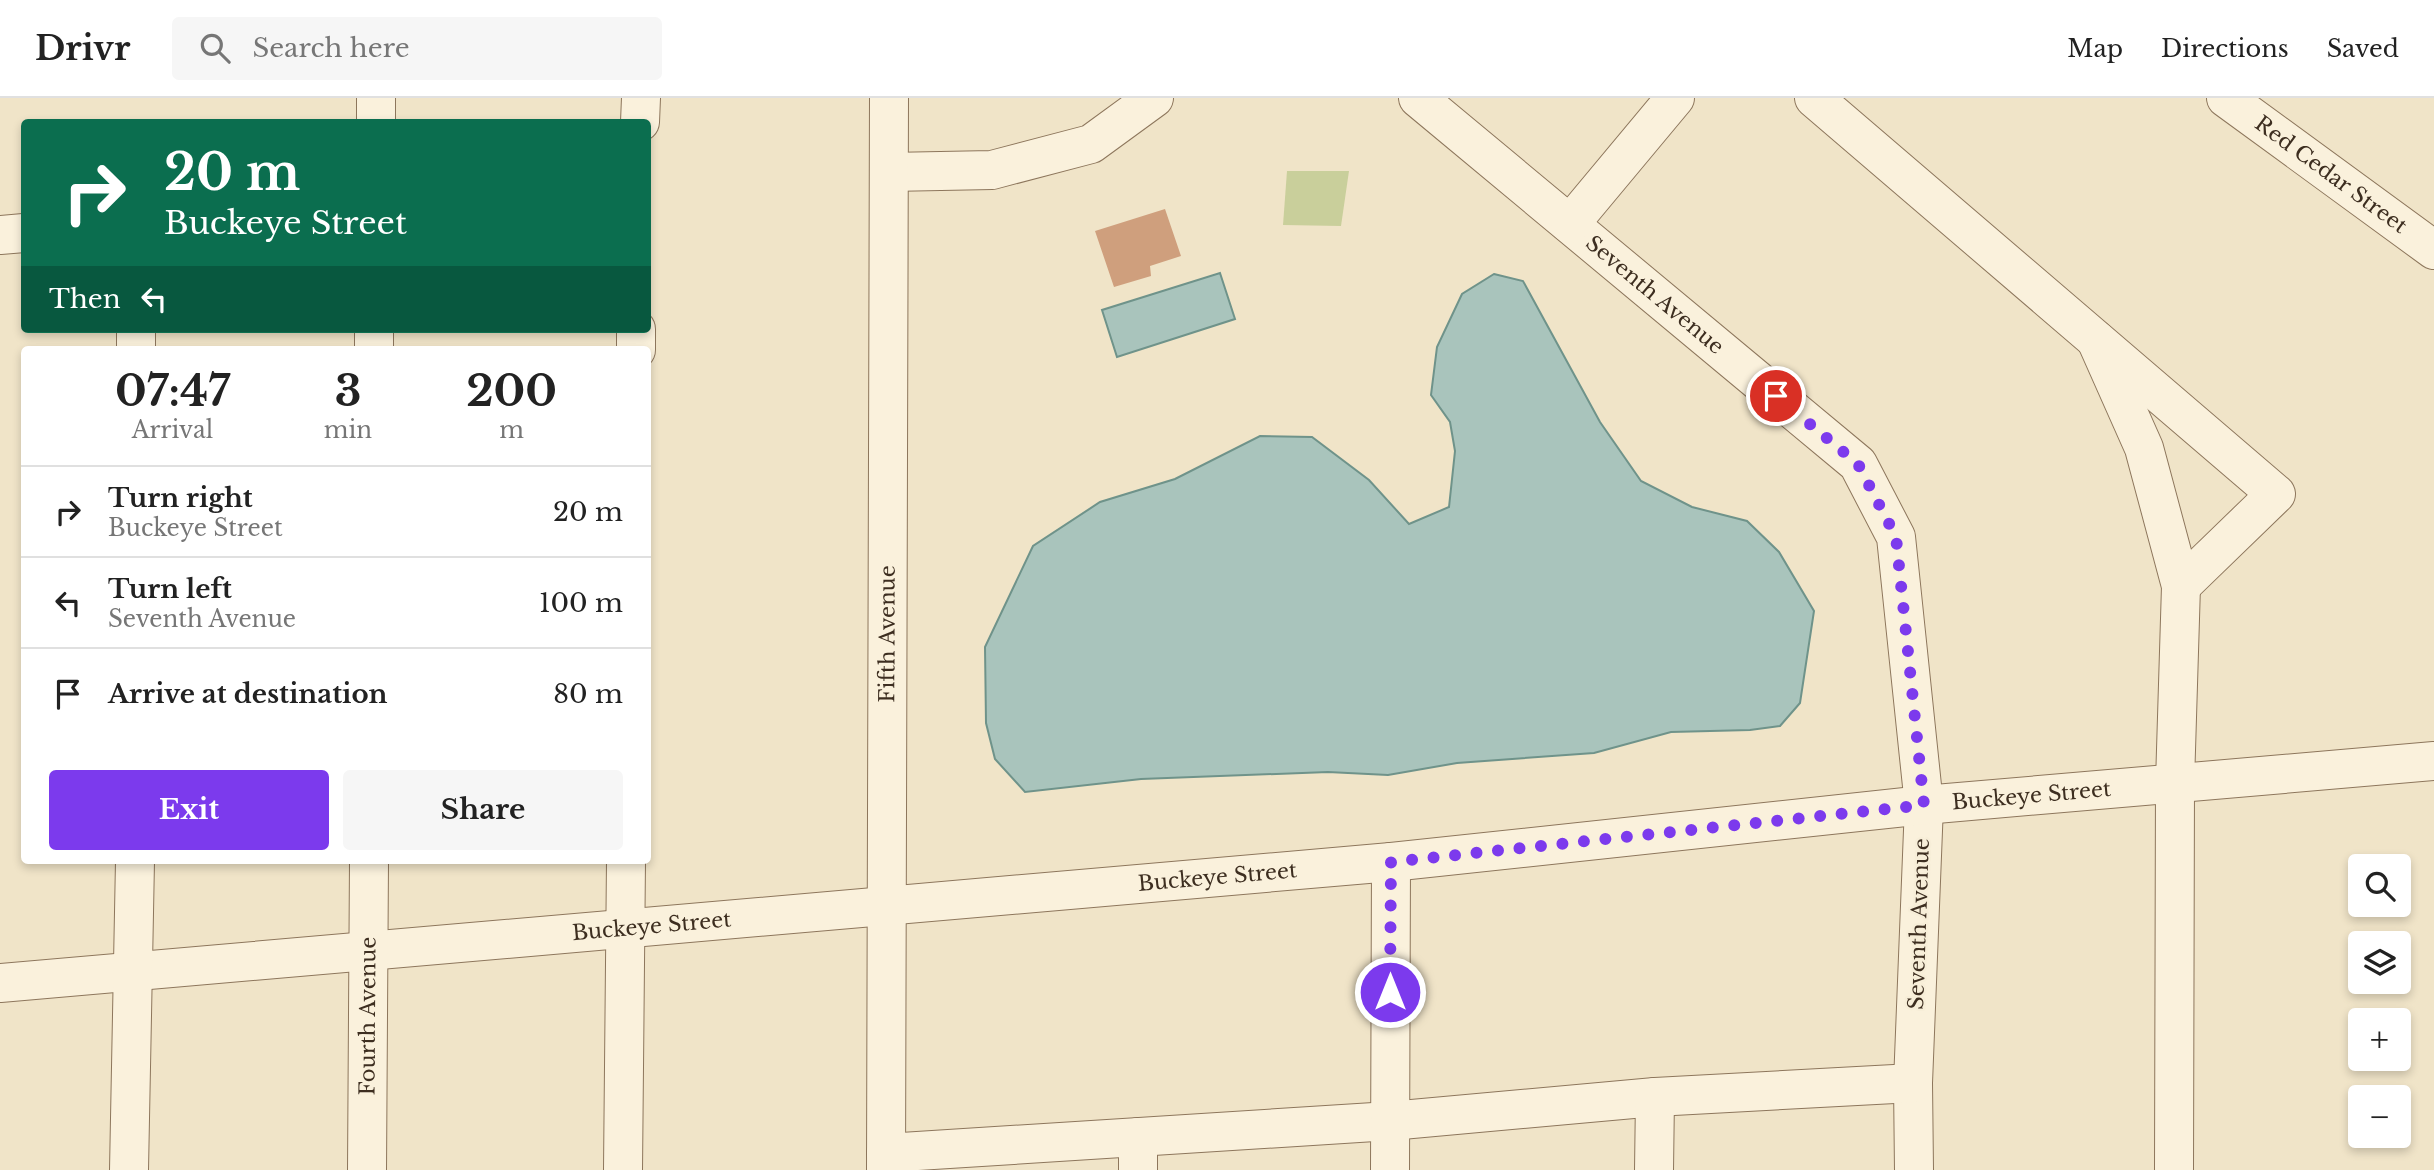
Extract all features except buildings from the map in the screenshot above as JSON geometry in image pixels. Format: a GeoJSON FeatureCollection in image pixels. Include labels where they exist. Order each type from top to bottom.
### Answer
{"type":"FeatureCollection","features":[{"type":"Feature","properties":{"kind":"street"},"geometry":{"type":"LineString","coordinates":[[376,98],[376,119]]}},
{"type":"Feature","properties":{"kind":"street"},"geometry":{"type":"LineString","coordinates":[[640,119],[641,98]]}},
{"type":"Feature","properties":{"kind":"street","name":"Fifth Avenue"},"geometry":{"type":"LineString","coordinates":[[886,1162],[889,98]]}},
{"type":"Feature","properties":{"kind":"street"},"geometry":{"type":"LineString","coordinates":[[889,172],[992,170],[1091,144],[1154,98]]}},
{"type":"Feature","properties":{"kind":"street","name":"Seventh Avenue"},"geometry":{"type":"LineString","coordinates":[[1418,98],[1858,464],[1896,537],[1924,805],[1913,1083],[1914,1170]]}},
{"type":"Feature","properties":{"kind":"street"},"geometry":{"type":"LineString","coordinates":[[1570,224],[1675,98]]}},
{"type":"Feature","properties":{"kind":"street"},"geometry":{"type":"LineString","coordinates":[[1814,98],[2276,494],[2181,586]]}},
{"type":"Feature","properties":{"kind":"street","name":"Red Cedar Street"},"geometry":{"type":"LineString","coordinates":[[2226,98],[2434,250]]}},
{"type":"Feature","properties":{"kind":"street"},"geometry":{"type":"LineString","coordinates":[[0,234],[21,233]]}},
{"type":"Feature","properties":{"kind":"street"},"geometry":{"type":"LineString","coordinates":[[2096,340],[2144,448],[2181,586],[2175,783],[2174,1170]]}},
{"type":"Feature","properties":{"kind":"street","name":"Buckeye Street"},"geometry":{"type":"LineString","coordinates":[[0,983],[1391,862],[1924,805],[2434,761]]}},
{"type":"Feature","properties":{"kind":"street"},"geometry":{"type":"LineString","coordinates":[[1390,1170],[1391,862]]}},
{"type":"Feature","properties":{"kind":"street"},"geometry":{"type":"LineString","coordinates":[[129,1170],[135,864]]}},
{"type":"Feature","properties":{"kind":"street","name":"Fourth Avenue"},"geometry":{"type":"LineString","coordinates":[[367,1170],[369,864]]}},
{"type":"Feature","properties":{"kind":"street"},"geometry":{"type":"LineString","coordinates":[[622,1170],[626,864]]}},
{"type":"Feature","properties":{"kind":"street"},"geometry":{"type":"LineString","coordinates":[[886,1162],[1138,1154],[1390,1121],[1655,1097],[1913,1083]]}},
{"type":"Feature","properties":{"kind":"street"},"geometry":{"type":"LineString","coordinates":[[1654,1170],[1655,1097]]}},
{"type":"Feature","properties":{"kind":"green space"},"geometry":{"type":"Polygon","coordinates":[[[1287,171],[1349,171],[1341,226],[1283,225],[1287,171]]]}},
{"type":"Feature","properties":{"kind":"water"},"geometry":{"type":"Polygon","coordinates":[[[1220,273],[1235,319],[1117,357],[1102,310],[1220,273]]]}},
{"type":"Feature","properties":{"kind":"water"},"geometry":{"type":"Polygon","coordinates":[[[1494,274],[1523,281],[1600,422],[1641,481],[1692,507],[1747,521],[1779,552],[1814,611],[1800,703],[1780,726],[1750,730],[1671,732],[1594,753],[1457,763],[1388,775],[1328,772],[1141,779],[1025,792],[995,759],[986,723],[985,647],[1033,546],[1100,502],[1175,479],[1260,436],[1312,437],[1369,480],[1409,524],[1449,507],[1455,451],[1450,422],[1431,395],[1437,347],[1462,294],[1494,274]]]}},
{"type":"Feature","properties":{"kind":"route"},"geometry":{"type":"LineString","coordinates":[[1390,992],[1391,862],[1924,805],[1896,537],[1858,464],[1776,396]]}}]}
